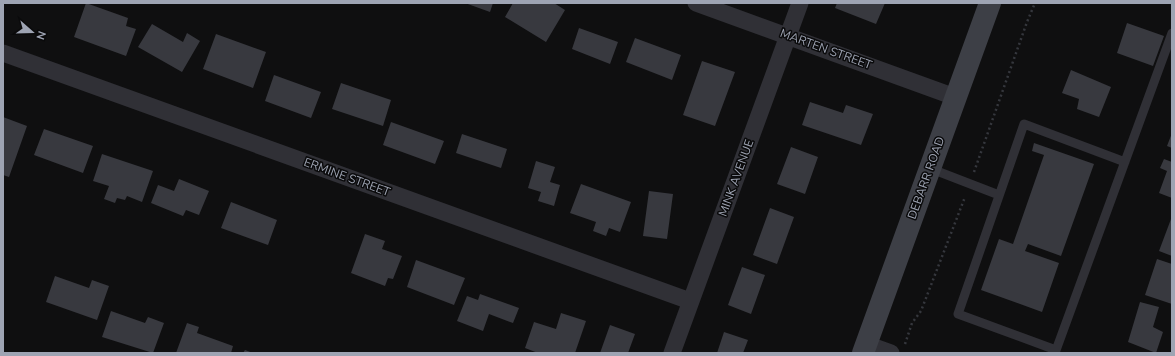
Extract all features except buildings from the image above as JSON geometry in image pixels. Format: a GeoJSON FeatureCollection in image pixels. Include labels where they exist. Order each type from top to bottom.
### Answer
{"type":"FeatureCollection","features":[{"type":"Feature","properties":{"kind":"main road","name":"DEBARR ROAD"},"geometry":{"type":"LineString","coordinates":[[864,348],[990,3]]}},
{"type":"Feature","properties":{"kind":"street","name":"MARTEN STREET"},"geometry":{"type":"LineString","coordinates":[[696,3],[788,35],[955,97]]}},
{"type":"Feature","properties":{"kind":"street","name":"MINK AVENUE"},"geometry":{"type":"LineString","coordinates":[[672,353],[800,3]]}},
{"type":"Feature","properties":{"kind":"street","name":"ERMINE STREET"},"geometry":{"type":"LineString","coordinates":[[3,53],[690,301]]}},
{"type":"Feature","properties":{"kind":"street"},"geometry":{"type":"LineString","coordinates":[[864,348],[891,353]]}},
{"type":"Feature","properties":{"kind":"lane"},"geometry":{"type":"LineString","coordinates":[[1125,162],[1024,124],[958,314],[1055,351],[1125,162],[1172,33]]}},
{"type":"Feature","properties":{"kind":"lane"},"geometry":{"type":"LineString","coordinates":[[929,168],[999,195]]}}]}
